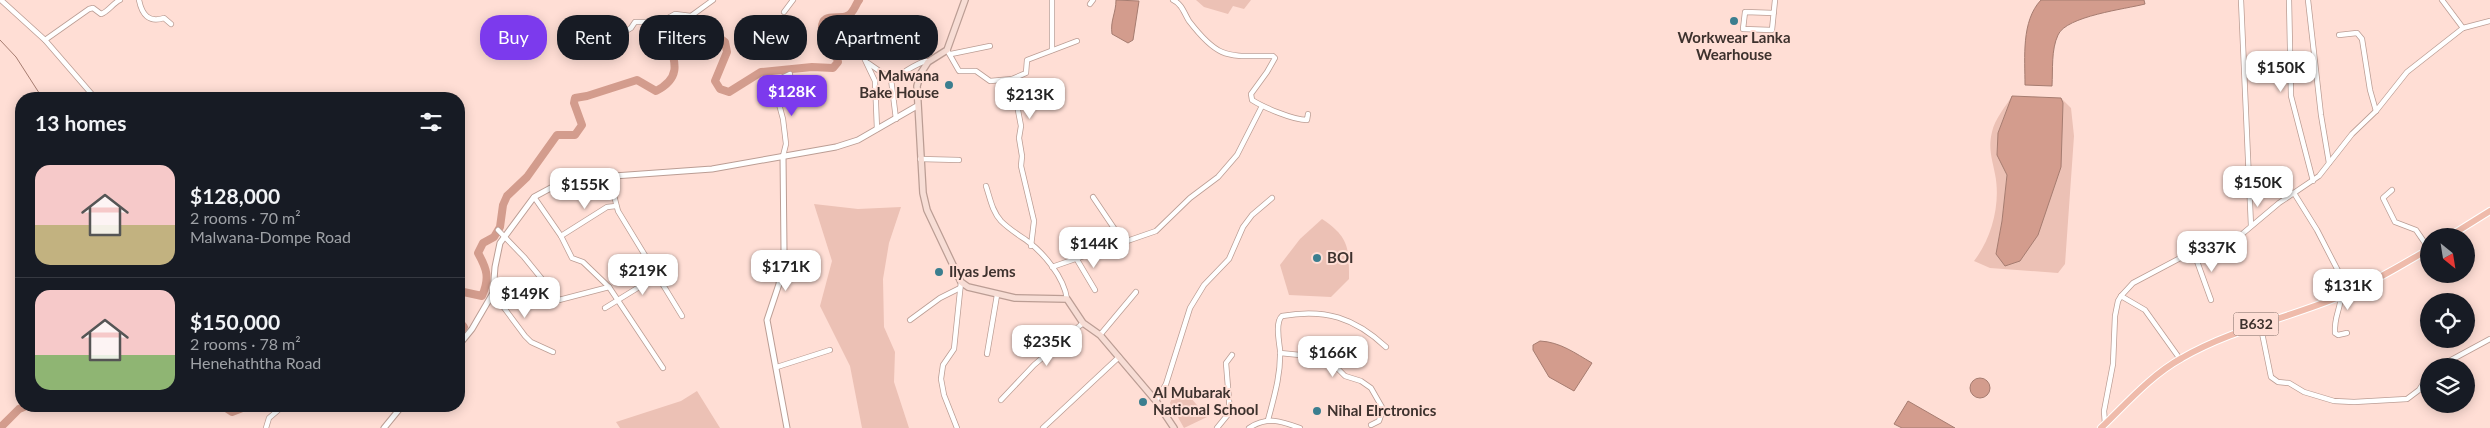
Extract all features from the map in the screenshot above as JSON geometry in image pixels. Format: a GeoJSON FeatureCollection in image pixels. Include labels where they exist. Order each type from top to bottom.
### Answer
{"type":"FeatureCollection","features":[{"type":"Feature","properties":{"kind":"main road"},"geometry":{"type":"LineString","coordinates":[[965,0],[949,52],[928,62],[917,86],[923,193],[927,210],[960,285],[1015,298],[1067,299],[1083,323],[1100,335],[1156,401],[1173,428]]}},
{"type":"Feature","properties":{"kind":"main road"},"geometry":{"type":"LineString","coordinates":[[2463,228],[2490,211]]}},
{"type":"Feature","properties":{"kind":"main road","name":"B632"},"geometry":{"type":"LineString","coordinates":[[2103,426],[2152,379],[2180,359],[2260,323],[2340,296],[2384,275],[2420,254]]}},
{"type":"Feature","properties":{"kind":"street"},"geometry":{"type":"LineString","coordinates":[[1,0],[45,40],[90,92]]}},
{"type":"Feature","properties":{"kind":"street"},"geometry":{"type":"LineString","coordinates":[[45,40],[89,9],[93,8],[101,14],[112,4],[120,0]]}},
{"type":"Feature","properties":{"kind":"street"},"geometry":{"type":"LineString","coordinates":[[138,0],[144,14],[149,19],[156,21],[164,18],[171,24]]}},
{"type":"Feature","properties":{"kind":"street"},"geometry":{"type":"LineString","coordinates":[[629,29],[635,22],[661,22],[675,14],[691,16],[712,0]]}},
{"type":"Feature","properties":{"kind":"street"},"geometry":{"type":"LineString","coordinates":[[784,12],[793,0]]}},
{"type":"Feature","properties":{"kind":"street"},"geometry":{"type":"LineString","coordinates":[[1052,0],[1052,50]]}},
{"type":"Feature","properties":{"kind":"street"},"geometry":{"type":"LineString","coordinates":[[1173,0],[1181,6],[1192,24],[1216,51],[1235,56],[1274,56],[1275,58],[1267,72],[1251,94],[1252,100],[1262,106],[1300,120],[1307,120],[1308,114]]}},
{"type":"Feature","properties":{"kind":"street"},"geometry":{"type":"LineString","coordinates":[[1774,13],[1745,12],[1743,29],[1772,30],[1774,13],[1775,0]]}},
{"type":"Feature","properties":{"kind":"street"},"geometry":{"type":"LineString","coordinates":[[2241,0],[2251,226]]}},
{"type":"Feature","properties":{"kind":"street"},"geometry":{"type":"LineString","coordinates":[[2289,0],[2291,96],[2313,181]]}},
{"type":"Feature","properties":{"kind":"street"},"geometry":{"type":"LineString","coordinates":[[2308,0],[2321,115],[2330,163]]}},
{"type":"Feature","properties":{"kind":"street"},"geometry":{"type":"LineString","coordinates":[[2442,0],[2463,28]]}},
{"type":"Feature","properties":{"kind":"street"},"geometry":{"type":"LineString","coordinates":[[2103,426],[2113,364],[2118,301],[2133,283],[2194,253],[2226,245],[2294,193],[2313,181],[2330,163],[2352,134],[2376,111],[2407,72],[2463,28],[2490,21]]}},
{"type":"Feature","properties":{"kind":"street"},"geometry":{"type":"LineString","coordinates":[[2338,35],[2357,34],[2362,39],[2370,90],[2376,111]]}},
{"type":"Feature","properties":{"kind":"street"},"geometry":{"type":"LineString","coordinates":[[990,46],[949,52],[958,71],[976,71],[990,81],[1012,79],[1026,73],[1027,60],[1077,41]]}},
{"type":"Feature","properties":{"kind":"street"},"geometry":{"type":"LineString","coordinates":[[866,60],[875,81],[878,129]]}},
{"type":"Feature","properties":{"kind":"street"},"geometry":{"type":"LineString","coordinates":[[891,80],[907,72],[920,62],[926,60],[928,62]]}},
{"type":"Feature","properties":{"kind":"street"},"geometry":{"type":"LineString","coordinates":[[867,63],[891,80],[896,119]]}},
{"type":"Feature","properties":{"kind":"street"},"geometry":{"type":"LineString","coordinates":[[787,428],[767,320],[779,284],[783,259],[783,156],[786,144],[783,119],[773,82],[790,74]]}},
{"type":"Feature","properties":{"kind":"street"},"geometry":{"type":"LineString","coordinates":[[1012,79],[1021,126],[1019,138],[1022,156],[1021,166],[1034,221],[1031,246]]}},
{"type":"Feature","properties":{"kind":"street"},"geometry":{"type":"LineString","coordinates":[[465,338],[493,293],[494,267],[500,243],[534,197],[560,183],[572,179],[712,169],[836,147],[858,140],[917,106]]}},
{"type":"Feature","properties":{"kind":"street"},"geometry":{"type":"LineString","coordinates":[[1052,267],[1156,231],[1190,198],[1218,177],[1237,155],[1262,106]]}},
{"type":"Feature","properties":{"kind":"street"},"geometry":{"type":"LineString","coordinates":[[920,159],[959,160]]}},
{"type":"Feature","properties":{"kind":"street"},"geometry":{"type":"LineString","coordinates":[[609,176],[616,206],[682,316]]}},
{"type":"Feature","properties":{"kind":"street"},"geometry":{"type":"LineString","coordinates":[[986,186],[993,210],[1001,221],[1031,246],[1052,267],[1066,291],[1067,299]]}},
{"type":"Feature","properties":{"kind":"street"},"geometry":{"type":"LineString","coordinates":[[2392,190],[2383,198],[2391,216],[2400,225],[2412,227],[2420,236]]}},
{"type":"Feature","properties":{"kind":"street"},"geometry":{"type":"LineString","coordinates":[[2294,193],[2317,230],[2349,292]]}},
{"type":"Feature","properties":{"kind":"street"},"geometry":{"type":"LineString","coordinates":[[534,197],[561,236],[572,258],[584,262],[619,299],[663,368]]}},
{"type":"Feature","properties":{"kind":"street"},"geometry":{"type":"LineString","coordinates":[[1093,197],[1124,243]]}},
{"type":"Feature","properties":{"kind":"street"},"geometry":{"type":"LineString","coordinates":[[1156,401],[1166,384],[1190,308],[1196,296],[1228,259],[1243,227],[1252,215],[1272,198]]}},
{"type":"Feature","properties":{"kind":"street"},"geometry":{"type":"LineString","coordinates":[[561,236],[607,207],[616,206]]}},
{"type":"Feature","properties":{"kind":"street"},"geometry":{"type":"LineString","coordinates":[[498,230],[530,264],[559,300],[609,287]]}},
{"type":"Feature","properties":{"kind":"street"},"geometry":{"type":"LineString","coordinates":[[2194,253],[2211,300]]}},
{"type":"Feature","properties":{"kind":"street"},"geometry":{"type":"LineString","coordinates":[[1076,258],[1095,290]]}},
{"type":"Feature","properties":{"kind":"street"},"geometry":{"type":"LineString","coordinates":[[605,308],[657,276]]}},
{"type":"Feature","properties":{"kind":"street"},"geometry":{"type":"LineString","coordinates":[[910,320],[960,285]]}},
{"type":"Feature","properties":{"kind":"street"},"geometry":{"type":"LineString","coordinates":[[957,428],[944,395],[941,379],[943,365],[954,349],[960,285]]}},
{"type":"Feature","properties":{"kind":"street"},"geometry":{"type":"LineString","coordinates":[[1100,335],[1136,292]]}},
{"type":"Feature","properties":{"kind":"street"},"geometry":{"type":"LineString","coordinates":[[493,293],[531,342],[553,352]]}},
{"type":"Feature","properties":{"kind":"street"},"geometry":{"type":"LineString","coordinates":[[987,354],[997,295]]}},
{"type":"Feature","properties":{"kind":"street"},"geometry":{"type":"LineString","coordinates":[[2121,296],[2145,310],[2180,359]]}},
{"type":"Feature","properties":{"kind":"street"},"geometry":{"type":"LineString","coordinates":[[2340,296],[2340,306],[2334,320],[2335,333],[2338,335],[2347,333]]}},
{"type":"Feature","properties":{"kind":"street"},"geometry":{"type":"LineString","coordinates":[[1268,420],[1279,379],[1278,322],[1282,316],[1324,314],[1342,317],[1371,333],[1386,347]]}},
{"type":"Feature","properties":{"kind":"street"},"geometry":{"type":"LineString","coordinates":[[1001,400],[1034,365],[1083,323]]}},
{"type":"Feature","properties":{"kind":"street"},"geometry":{"type":"LineString","coordinates":[[2260,323],[2271,377],[2278,382],[2289,383],[2304,392],[2334,401],[2354,402],[2407,399],[2420,388]]}},
{"type":"Feature","properties":{"kind":"street"},"geometry":{"type":"LineString","coordinates":[[2454,358],[2490,338]]}},
{"type":"Feature","properties":{"kind":"street"},"geometry":{"type":"LineString","coordinates":[[777,367],[830,350]]}},
{"type":"Feature","properties":{"kind":"street"},"geometry":{"type":"LineString","coordinates":[[1280,353],[1310,356],[1335,366],[1345,376],[1361,381],[1371,388],[1383,410],[1379,421],[1371,426]]}},
{"type":"Feature","properties":{"kind":"street"},"geometry":{"type":"LineString","coordinates":[[1217,428],[1230,412],[1226,363],[1232,356]]}},
{"type":"Feature","properties":{"kind":"street"},"geometry":{"type":"LineString","coordinates":[[1043,428],[1120,358]]}},
{"type":"Feature","properties":{"kind":"street"},"geometry":{"type":"LineString","coordinates":[[266,428],[269,418],[276,412]]}},
{"type":"Feature","properties":{"kind":"street"},"geometry":{"type":"LineString","coordinates":[[384,428],[397,412]]}},
{"type":"Feature","properties":{"kind":"street"},"geometry":{"type":"LineString","coordinates":[[1249,428],[1268,420],[1280,420],[1300,428]]}},
{"type":"Feature","properties":{"kind":"shaded area"},"geometry":{"type":"Polygon","coordinates":[[[1116,0],[1139,1],[1133,40],[1128,43],[1112,34],[1116,0]]]}},
{"type":"Feature","properties":{"kind":"shaded area"},"geometry":{"type":"Polygon","coordinates":[[[1196,0],[1251,0],[1244,9],[1233,6],[1228,14],[1204,7],[1196,0]]]}},
{"type":"Feature","properties":{"kind":"shaded area"},"geometry":{"type":"Polygon","coordinates":[[[2041,0],[2144,0],[2145,4],[2097,14],[2063,28],[2058,35],[2054,47],[2052,86],[2025,85],[2025,40],[2027,29],[2030,18],[2041,0]]]}},
{"type":"Feature","properties":{"kind":"shaded area"},"geometry":{"type":"Polygon","coordinates":[[[2012,96],[1998,133],[1997,154],[2007,175],[1996,254],[2063,103],[2061,98],[2071,108],[2074,136],[2065,264],[2058,273],[1990,268],[1974,261],[1986,242],[1996,208],[1997,185],[1990,148],[1993,127],[2012,96]]]}},
{"type":"Feature","properties":{"kind":"shaded area"},"geometry":{"type":"Polygon","coordinates":[[[2012,96],[2061,98],[2063,103],[2061,167],[2038,235],[2020,261],[2005,266],[1996,254],[2007,175],[1997,155],[1998,133],[2012,96]]]}},
{"type":"Feature","properties":{"kind":"shaded area"},"geometry":{"type":"Polygon","coordinates":[[[814,204],[858,209],[901,207],[889,243],[883,279],[884,327],[895,352],[894,382],[909,428],[862,428],[850,366],[820,306],[832,261],[814,204]]]}},
{"type":"Feature","properties":{"kind":"shaded area","name":"BOI"},"geometry":{"type":"Polygon","coordinates":[[[1322,219],[1338,232],[1346,244],[1349,259],[1349,279],[1331,297],[1289,295],[1280,265],[1300,239],[1322,219]]]}},
{"type":"Feature","properties":{"kind":"shaded area"},"geometry":{"type":"Polygon","coordinates":[[[1540,341],[1561,346],[1592,363],[1574,391],[1549,377],[1533,350],[1533,345],[1540,341]]]}},
{"type":"Feature","properties":{"kind":"shaded area"},"geometry":{"type":"Polygon","coordinates":[[[1980,378],[1987,381],[1990,388],[1987,395],[1980,398],[1973,395],[1970,388],[1973,381],[1980,378]]]}},
{"type":"Feature","properties":{"kind":"shaded area"},"geometry":{"type":"Polygon","coordinates":[[[697,391],[720,428],[620,428],[616,422],[681,401],[697,391]]]}},
{"type":"Feature","properties":{"kind":"shaded area"},"geometry":{"type":"Polygon","coordinates":[[[1175,392],[1191,398],[1207,417],[1184,428],[1170,403],[1175,392]]]}},
{"type":"Feature","properties":{"kind":"shaded area"},"geometry":{"type":"Polygon","coordinates":[[[1908,401],[1955,428],[1902,428],[1894,424],[1908,401]]]}},
{"type":"Feature","properties":{"kind":"waterway"},"geometry":{"type":"LineString","coordinates":[[465,292],[482,296],[487,279],[484,264],[478,253],[483,243],[494,237],[500,227],[503,205],[507,196],[527,177],[557,135],[575,135],[582,125],[574,103],[575,98],[637,80],[656,91],[665,85],[671,79],[674,72],[674,57],[667,32],[674,23],[701,27],[725,42],[727,52],[715,81],[720,89],[729,92],[761,72],[812,67],[833,68],[838,62],[823,35],[822,25],[827,19],[849,15],[859,0]]}},
{"type":"Feature","properties":{"kind":"waterway"},"geometry":{"type":"LineString","coordinates":[[0,40],[16,57],[38,92]]}},
{"type":"Feature","properties":{"kind":"waterway"},"geometry":{"type":"LineString","coordinates":[[0,428],[16,412]]}},
{"type":"Feature","properties":{"kind":"place","name":"Workwear Lanka Wearhouse"},"geometry":{"type":"Point","coordinates":[1734,21]}},
{"type":"Feature","properties":{"kind":"place","name":"Malwana Bake House"},"geometry":{"type":"Point","coordinates":[949,85]}},
{"type":"Feature","properties":{"kind":"place","name":"BOI"},"geometry":{"type":"Point","coordinates":[1317,258]}},
{"type":"Feature","properties":{"kind":"place","name":"Ilyas Jems"},"geometry":{"type":"Point","coordinates":[939,272]}},
{"type":"Feature","properties":{"kind":"place","name":"Al Mubarak National School"},"geometry":{"type":"Point","coordinates":[1143,402]}},
{"type":"Feature","properties":{"kind":"place","name":"Nihal Elrctronics"},"geometry":{"type":"Point","coordinates":[1317,411]}}]}
